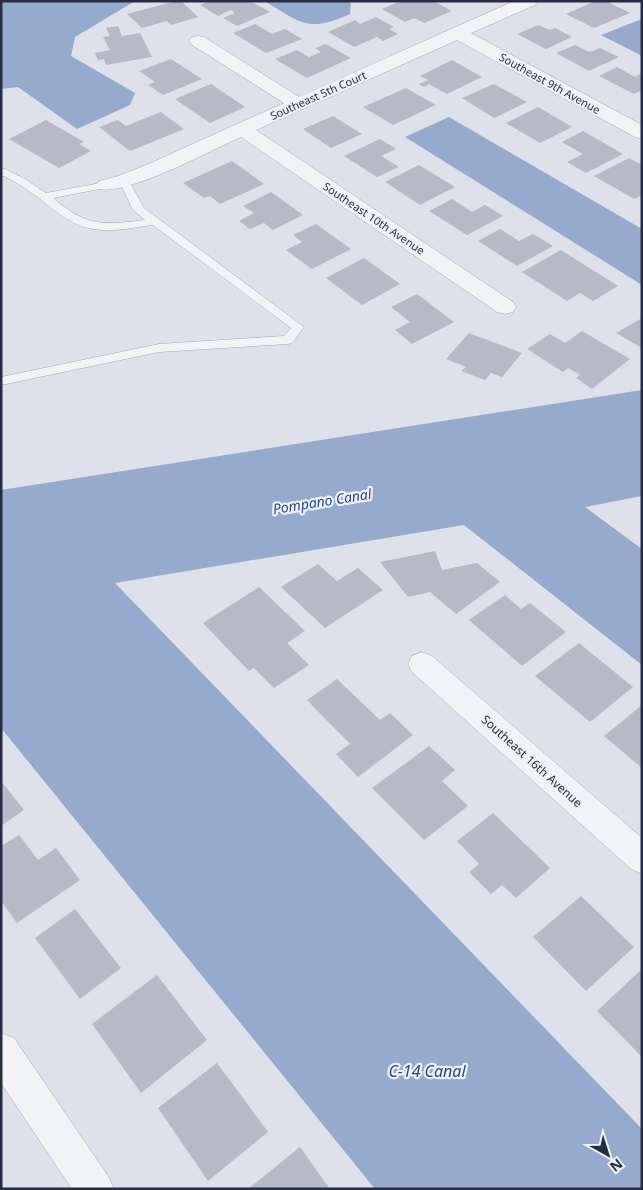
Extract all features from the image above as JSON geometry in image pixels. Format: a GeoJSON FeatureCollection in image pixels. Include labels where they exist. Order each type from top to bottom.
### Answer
{"type":"FeatureCollection","features":[{"type":"Feature","properties":{"kind":"street"},"geometry":{"type":"LineString","coordinates":[[481,1],[504,12]]}},
{"type":"Feature","properties":{"kind":"street","name":"Southeast 5th Court"},"geometry":{"type":"LineString","coordinates":[[106,185],[124,181],[529,1]]}},
{"type":"Feature","properties":{"kind":"street","name":"Southeast 9th Avenue"},"geometry":{"type":"LineString","coordinates":[[458,32],[642,133]]}},
{"type":"Feature","properties":{"kind":"street"},"geometry":{"type":"LineString","coordinates":[[198,41],[298,104]]}},
{"type":"Feature","properties":{"kind":"street","name":"Southeast 10th Avenue"},"geometry":{"type":"LineString","coordinates":[[242,129],[506,307]]}},
{"type":"Feature","properties":{"kind":"street","name":"Southeast 16th Avenue"},"geometry":{"type":"LineString","coordinates":[[422,664],[642,859]]}},
{"type":"Feature","properties":{"kind":"street"},"geometry":{"type":"LineString","coordinates":[[1,1051],[95,1189]]}},
{"type":"Feature","properties":{"kind":"lane"},"geometry":{"type":"LineString","coordinates":[[1,173],[5,172],[79,222],[93,226],[115,227],[153,222]]}},
{"type":"Feature","properties":{"kind":"lane"},"geometry":{"type":"LineString","coordinates":[[1,381],[159,348],[288,340],[298,327],[153,222],[139,210],[124,181]]}},
{"type":"Feature","properties":{"kind":"lane"},"geometry":{"type":"LineString","coordinates":[[43,197],[106,185]]}},
{"type":"Feature","properties":{"kind":"lane"},"geometry":{"type":"LineString","coordinates":[[58,209],[106,185]]}},
{"type":"Feature","properties":{"kind":"water"},"geometry":{"type":"Polygon","coordinates":[[[135,1],[75,37],[71,56],[135,93],[130,105],[77,129],[18,87],[1,89],[1,2],[135,1]]]}},
{"type":"Feature","properties":{"kind":"water"},"geometry":{"type":"Polygon","coordinates":[[[264,1],[347,1],[351,3],[350,14],[336,20],[314,24],[297,20],[264,1]]]}},
{"type":"Feature","properties":{"kind":"water"},"geometry":{"type":"Polygon","coordinates":[[[642,19],[642,56],[601,35],[642,19]]]}},
{"type":"Feature","properties":{"kind":"water"},"geometry":{"type":"Polygon","coordinates":[[[449,117],[642,229],[642,285],[405,137],[449,117]]]}},
{"type":"Feature","properties":{"kind":"water","name":"C-14 Canal"},"geometry":{"type":"Polygon","coordinates":[[[642,390],[642,496],[585,507],[642,549],[642,665],[464,525],[115,583],[642,1129],[642,1189],[375,1189],[1,728],[1,490],[642,390]]]}},
{"type":"Feature","properties":{"kind":"building"},"geometry":{"type":"Polygon","coordinates":[[[181,1],[198,17],[171,25],[167,21],[142,28],[127,14],[181,1]]]}},
{"type":"Feature","properties":{"kind":"building"},"geometry":{"type":"Polygon","coordinates":[[[210,1],[250,1],[270,12],[237,26],[223,18],[235,13],[231,10],[218,16],[200,5],[210,1]]]}},
{"type":"Feature","properties":{"kind":"building"},"geometry":{"type":"Polygon","coordinates":[[[401,1],[433,1],[452,11],[424,23],[414,18],[405,22],[382,9],[401,1]]]}},
{"type":"Feature","properties":{"kind":"building"},"geometry":{"type":"Polygon","coordinates":[[[595,1],[606,1],[630,13],[594,28],[566,14],[595,1]]]}},
{"type":"Feature","properties":{"kind":"building"},"geometry":{"type":"Polygon","coordinates":[[[376,17],[394,27],[389,29],[398,34],[383,41],[377,37],[354,47],[328,32],[355,20],[360,24],[376,17]]]}},
{"type":"Feature","properties":{"kind":"building"},"geometry":{"type":"Polygon","coordinates":[[[255,24],[272,34],[285,29],[302,39],[266,53],[233,33],[255,24]]]}},
{"type":"Feature","properties":{"kind":"building"},"geometry":{"type":"Polygon","coordinates":[[[538,25],[550,30],[555,28],[572,37],[546,49],[517,34],[538,25]]]}},
{"type":"Feature","properties":{"kind":"building"},"geometry":{"type":"Polygon","coordinates":[[[118,26],[122,36],[140,33],[152,57],[106,65],[104,59],[98,60],[95,53],[110,50],[103,37],[110,36],[106,28],[118,26]]]}},
{"type":"Feature","properties":{"kind":"building"},"geometry":{"type":"Polygon","coordinates":[[[326,44],[351,58],[307,78],[275,59],[297,50],[309,57],[321,52],[315,48],[326,44]]]}},
{"type":"Feature","properties":{"kind":"building"},"geometry":{"type":"Polygon","coordinates":[[[575,45],[590,52],[600,48],[619,57],[589,71],[556,53],[575,45]]]}},
{"type":"Feature","properties":{"kind":"building"},"geometry":{"type":"Polygon","coordinates":[[[171,59],[202,79],[163,95],[148,85],[155,82],[139,71],[171,59]]]}},
{"type":"Feature","properties":{"kind":"building"},"geometry":{"type":"Polygon","coordinates":[[[452,60],[482,77],[447,94],[429,84],[424,87],[419,84],[428,80],[420,76],[452,60]]]}},
{"type":"Feature","properties":{"kind":"building"},"geometry":{"type":"Polygon","coordinates":[[[617,67],[635,77],[642,73],[642,90],[634,94],[599,76],[617,67]]]}},
{"type":"Feature","properties":{"kind":"building"},"geometry":{"type":"Polygon","coordinates":[[[211,84],[245,107],[210,123],[175,99],[211,84]]]}},
{"type":"Feature","properties":{"kind":"building"},"geometry":{"type":"Polygon","coordinates":[[[494,84],[527,102],[494,118],[462,98],[494,84]]]}},
{"type":"Feature","properties":{"kind":"building"},"geometry":{"type":"Polygon","coordinates":[[[406,88],[436,105],[393,125],[363,107],[406,88]]]}},
{"type":"Feature","properties":{"kind":"building"},"geometry":{"type":"Polygon","coordinates":[[[538,107],[572,127],[540,143],[506,123],[538,107]]]}},
{"type":"Feature","properties":{"kind":"building"},"geometry":{"type":"Polygon","coordinates":[[[161,112],[184,129],[130,151],[99,127],[118,120],[126,126],[161,112]]]}},
{"type":"Feature","properties":{"kind":"building"},"geometry":{"type":"Polygon","coordinates":[[[333,116],[362,134],[331,148],[303,129],[333,116]]]}},
{"type":"Feature","properties":{"kind":"building"},"geometry":{"type":"Polygon","coordinates":[[[46,120],[84,142],[79,144],[91,151],[59,168],[9,139],[46,120]]]}},
{"type":"Feature","properties":{"kind":"building"},"geometry":{"type":"Polygon","coordinates":[[[583,131],[623,154],[586,173],[567,162],[583,154],[562,142],[583,131]]]}},
{"type":"Feature","properties":{"kind":"building"},"geometry":{"type":"Polygon","coordinates":[[[380,139],[396,149],[381,156],[399,167],[377,177],[344,156],[380,139]]]}},
{"type":"Feature","properties":{"kind":"building"},"geometry":{"type":"Polygon","coordinates":[[[629,158],[642,165],[642,195],[634,199],[594,176],[629,158]]]}},
{"type":"Feature","properties":{"kind":"building"},"geometry":{"type":"Polygon","coordinates":[[[232,161],[264,184],[220,204],[210,196],[204,198],[183,183],[232,161]]]}},
{"type":"Feature","properties":{"kind":"building"},"geometry":{"type":"Polygon","coordinates":[[[419,165],[455,187],[420,205],[385,182],[419,165]]]}},
{"type":"Feature","properties":{"kind":"building"},"geometry":{"type":"Polygon","coordinates":[[[271,192],[303,215],[273,230],[264,223],[250,229],[239,221],[254,213],[243,206],[271,192]]]}},
{"type":"Feature","properties":{"kind":"building"},"geometry":{"type":"Polygon","coordinates":[[[452,199],[472,212],[485,205],[503,216],[467,235],[429,211],[452,199]]]}},
{"type":"Feature","properties":{"kind":"building"},"geometry":{"type":"Polygon","coordinates":[[[316,224],[351,249],[312,269],[286,250],[302,242],[293,235],[316,224]]]}},
{"type":"Feature","properties":{"kind":"building"},"geometry":{"type":"Polygon","coordinates":[[[500,229],[519,241],[533,234],[553,246],[517,266],[478,241],[500,229]]]}},
{"type":"Feature","properties":{"kind":"building"},"geometry":{"type":"Polygon","coordinates":[[[561,250],[618,286],[593,301],[580,293],[567,301],[522,272],[561,250]]]}},
{"type":"Feature","properties":{"kind":"building"},"geometry":{"type":"Polygon","coordinates":[[[364,258],[400,284],[362,305],[326,278],[364,258]]]}},
{"type":"Feature","properties":{"kind":"building"},"geometry":{"type":"Polygon","coordinates":[[[417,294],[454,322],[412,344],[395,330],[410,322],[391,307],[417,294]]]}},
{"type":"Feature","properties":{"kind":"building"},"geometry":{"type":"Polygon","coordinates":[[[642,318],[642,348],[616,333],[642,318]]]}},
{"type":"Feature","properties":{"kind":"building"},"geometry":{"type":"Polygon","coordinates":[[[582,331],[630,359],[592,389],[576,378],[580,375],[568,368],[563,372],[527,349],[550,334],[565,343],[582,331]]]}},
{"type":"Feature","properties":{"kind":"building"},"geometry":{"type":"Polygon","coordinates":[[[469,333],[522,353],[502,377],[491,373],[485,380],[461,371],[466,367],[446,359],[469,333]]]}},
{"type":"Feature","properties":{"kind":"building"},"geometry":{"type":"Polygon","coordinates":[[[435,551],[442,570],[477,563],[500,582],[456,614],[430,592],[408,597],[380,562],[435,551]]]}},
{"type":"Feature","properties":{"kind":"building"},"geometry":{"type":"Polygon","coordinates":[[[318,564],[337,581],[358,568],[383,590],[325,628],[281,587],[318,564]]]}},
{"type":"Feature","properties":{"kind":"building"},"geometry":{"type":"Polygon","coordinates":[[[259,587],[305,631],[287,643],[309,665],[274,688],[254,668],[249,671],[203,623],[259,587]]]}},
{"type":"Feature","properties":{"kind":"building"},"geometry":{"type":"Polygon","coordinates":[[[505,595],[521,609],[530,603],[566,632],[522,666],[469,620],[505,595]]]}},
{"type":"Feature","properties":{"kind":"building"},"geometry":{"type":"Polygon","coordinates":[[[579,643],[633,687],[590,722],[535,676],[579,643]]]}},
{"type":"Feature","properties":{"kind":"building"},"geometry":{"type":"Polygon","coordinates":[[[337,679],[380,720],[390,713],[413,735],[358,777],[336,754],[350,744],[307,700],[337,679]]]}},
{"type":"Feature","properties":{"kind":"building"},"geometry":{"type":"Polygon","coordinates":[[[642,705],[642,768],[604,736],[642,705]]]}},
{"type":"Feature","properties":{"kind":"building"},"geometry":{"type":"Polygon","coordinates":[[[429,746],[455,770],[442,781],[468,806],[424,840],[372,788],[429,746]]]}},
{"type":"Feature","properties":{"kind":"building"},"geometry":{"type":"Polygon","coordinates":[[[1,781],[24,810],[1,826],[1,781]]]}},
{"type":"Feature","properties":{"kind":"building"},"geometry":{"type":"Polygon","coordinates":[[[493,813],[550,868],[516,898],[502,885],[491,894],[469,872],[479,864],[457,841],[493,813]]]}},
{"type":"Feature","properties":{"kind":"building"},"geometry":{"type":"Polygon","coordinates":[[[19,835],[38,860],[56,848],[80,880],[17,923],[1,901],[1,846],[19,835]]]}},
{"type":"Feature","properties":{"kind":"building"},"geometry":{"type":"Polygon","coordinates":[[[581,896],[634,947],[586,991],[533,937],[581,896]]]}},
{"type":"Feature","properties":{"kind":"building"},"geometry":{"type":"Polygon","coordinates":[[[75,909],[121,968],[80,999],[35,938],[75,909]]]}},
{"type":"Feature","properties":{"kind":"building"},"geometry":{"type":"Polygon","coordinates":[[[642,969],[642,1057],[597,1011],[642,969]]]}},
{"type":"Feature","properties":{"kind":"building"},"geometry":{"type":"Polygon","coordinates":[[[157,975],[207,1040],[141,1093],[92,1024],[157,975]]]}},
{"type":"Feature","properties":{"kind":"building"},"geometry":{"type":"Polygon","coordinates":[[[217,1063],[268,1132],[208,1181],[158,1108],[217,1063]]]}},
{"type":"Feature","properties":{"kind":"building"},"geometry":{"type":"Polygon","coordinates":[[[300,1147],[330,1189],[248,1189],[300,1147]]]}},
{"type":"Feature","properties":{"kind":"water label","name":"Pompano Canal"},"geometry":{"type":"Point","coordinates":[322,501]}}]}
